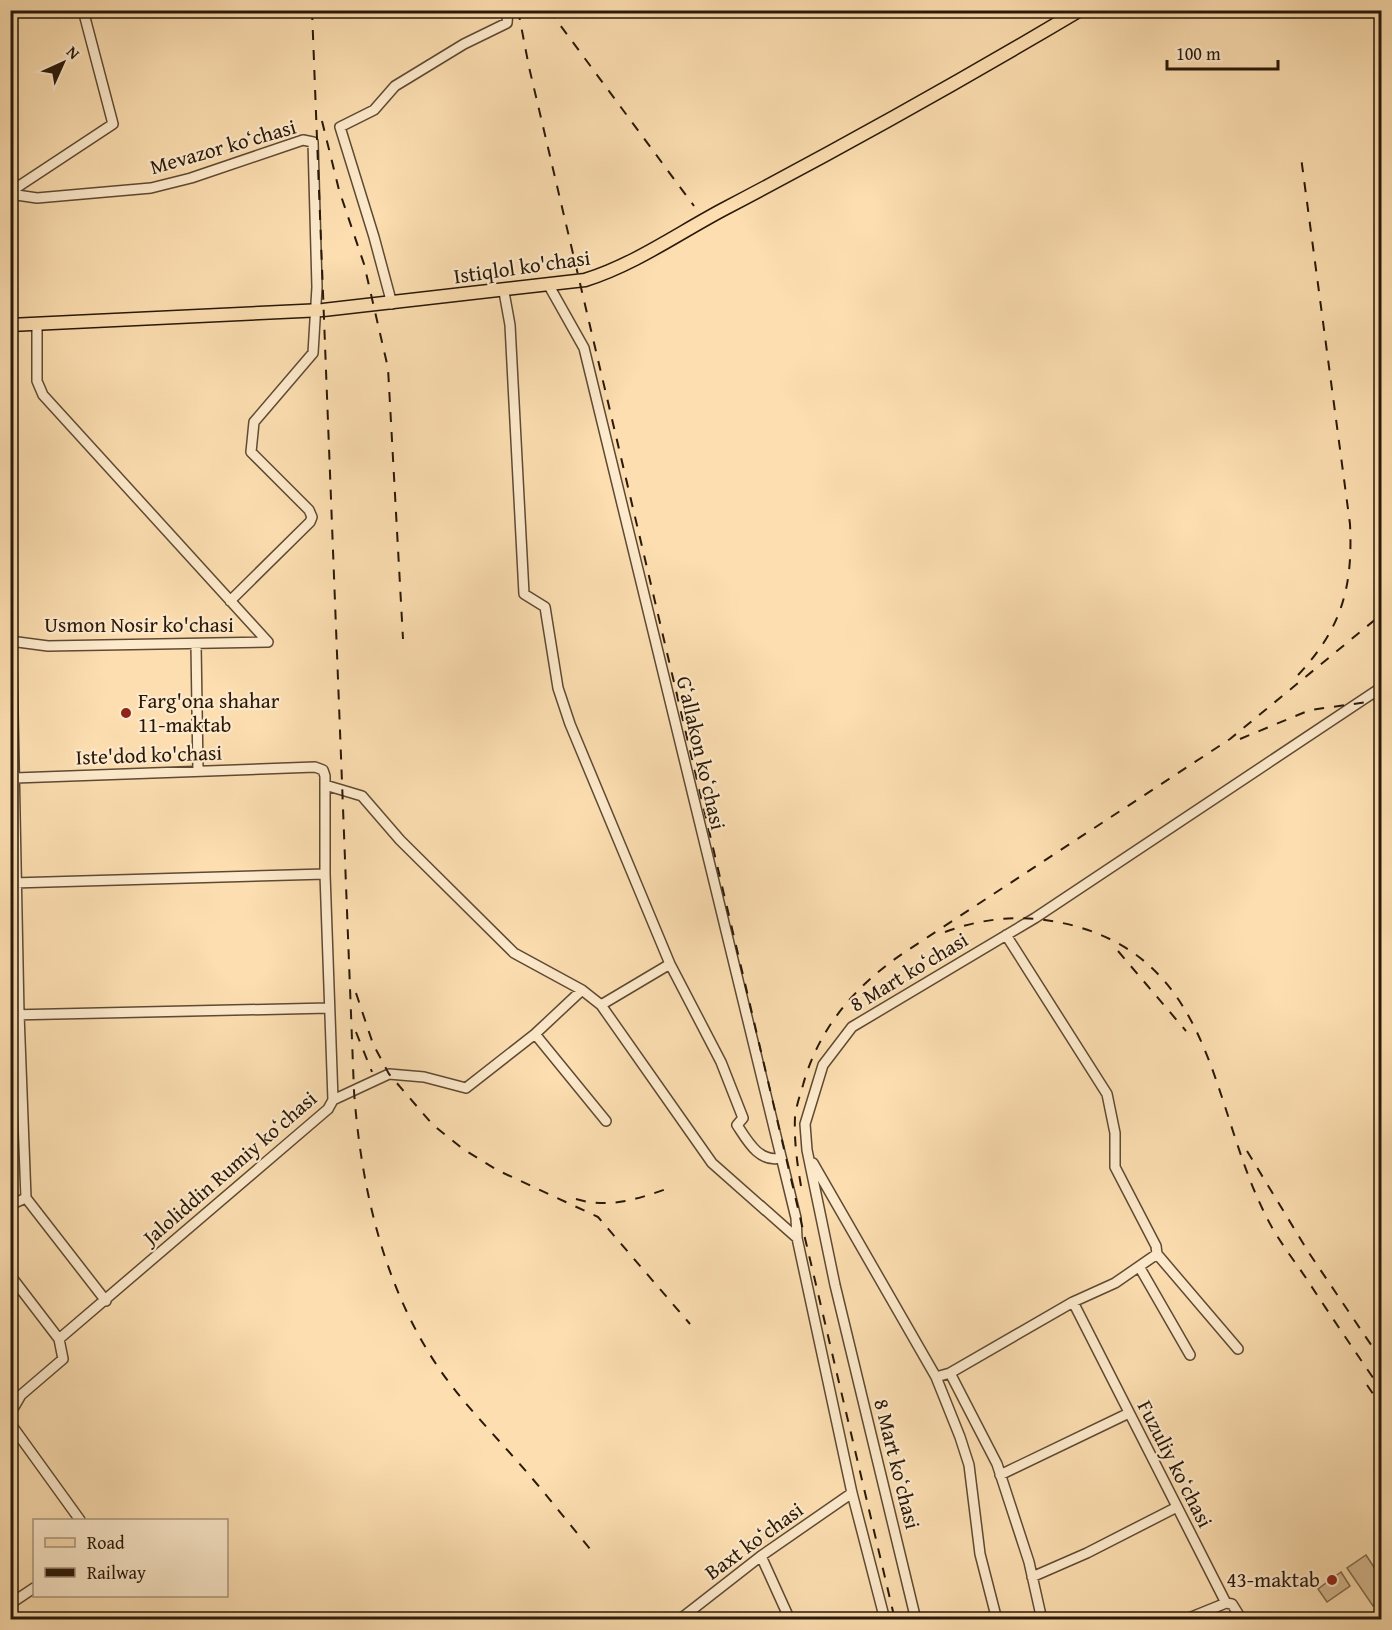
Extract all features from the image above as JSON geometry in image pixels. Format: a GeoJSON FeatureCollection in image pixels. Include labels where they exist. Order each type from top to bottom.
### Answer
{"type":"FeatureCollection","features":[{"type":"Feature","properties":{"kind":"main road","name":"Istiqlol ko'chasi"},"geometry":{"type":"LineString","coordinates":[[10,325],[392,304],[504,292],[585,280],[624,266],[692,226],[976,72],[1080,10]]}},
{"type":"Feature","properties":{"kind":"street"},"geometry":{"type":"LineString","coordinates":[[10,193],[113,124],[83,10]]}},
{"type":"Feature","properties":{"kind":"street"},"geometry":{"type":"LineString","coordinates":[[392,304],[340,128],[374,110],[395,86],[464,44],[507,23],[508,10]]}},
{"type":"Feature","properties":{"kind":"street","name":"Mevazor koʻchasi"},"geometry":{"type":"LineString","coordinates":[[10,193],[37,198],[151,188],[191,178],[309,140],[313,142],[314,149],[315,310]]}},
{"type":"Feature","properties":{"kind":"street","name":"Gʻallakon koʻchasi"},"geometry":{"type":"LineString","coordinates":[[549,284],[584,348],[796,1218],[797,1238],[852,1493],[885,1620]]}},
{"type":"Feature","properties":{"kind":"street"},"geometry":{"type":"LineString","coordinates":[[504,292],[510,325],[524,594],[546,607],[558,688],[570,724],[670,964],[730,1082],[743,1116],[737,1123],[738,1127],[762,1157],[770,1160],[780,1158]]}},
{"type":"Feature","properties":{"kind":"street"},"geometry":{"type":"LineString","coordinates":[[37,325],[37,381],[43,394],[230,601],[311,519],[309,510],[251,452],[254,422],[313,353],[315,310]]}},
{"type":"Feature","properties":{"kind":"street"},"geometry":{"type":"LineString","coordinates":[[10,563],[15,778],[13,883],[15,1015],[26,1198],[106,1300]]}},
{"type":"Feature","properties":{"kind":"street","name":"Usmon Nosir ko'chasi"},"geometry":{"type":"LineString","coordinates":[[12,641],[48,646],[268,642],[230,601]]}},
{"type":"Feature","properties":{"kind":"street"},"geometry":{"type":"LineString","coordinates":[[196,644],[198,771]]}},
{"type":"Feature","properties":{"kind":"street","name":"8 Mart koʻchasi"},"geometry":{"type":"LineString","coordinates":[[916,1620],[826,1245],[809,1156],[805,1124],[823,1065],[852,1027],[1035,918],[1382,687]]}},
{"type":"Feature","properties":{"kind":"street","name":"Iste'dod ko'chasi"},"geometry":{"type":"LineString","coordinates":[[15,778],[320,767]]}},
{"type":"Feature","properties":{"kind":"street","name":"Jaloliddin Rumiy koʻchasi"},"geometry":{"type":"LineString","coordinates":[[59,1339],[328,1109],[333,1100],[325,874],[326,785],[325,776],[320,767]]}},
{"type":"Feature","properties":{"kind":"street"},"geometry":{"type":"LineString","coordinates":[[326,785],[362,796],[400,840],[514,953],[582,990],[601,1005],[712,1163],[797,1238]]}},
{"type":"Feature","properties":{"kind":"street"},"geometry":{"type":"LineString","coordinates":[[13,883],[325,874]]}},
{"type":"Feature","properties":{"kind":"street"},"geometry":{"type":"LineString","coordinates":[[1006,935],[1107,1094],[1115,1133],[1115,1167],[1156,1246],[1157,1254],[1238,1349]]}},
{"type":"Feature","properties":{"kind":"street"},"geometry":{"type":"LineString","coordinates":[[601,1005],[670,964]]}},
{"type":"Feature","properties":{"kind":"street"},"geometry":{"type":"LineString","coordinates":[[333,1100],[389,1074],[424,1077],[466,1088],[535,1034],[582,990]]}},
{"type":"Feature","properties":{"kind":"street"},"geometry":{"type":"LineString","coordinates":[[15,1015],[329,1008]]}},
{"type":"Feature","properties":{"kind":"street"},"geometry":{"type":"LineString","coordinates":[[535,1034],[606,1121]]}},
{"type":"Feature","properties":{"kind":"street"},"geometry":{"type":"LineString","coordinates":[[809,1156],[936,1377],[966,1454],[980,1554],[997,1620]]}},
{"type":"Feature","properties":{"kind":"street"},"geometry":{"type":"LineString","coordinates":[[10,1205],[26,1198]]}},
{"type":"Feature","properties":{"kind":"street"},"geometry":{"type":"LineString","coordinates":[[936,1377],[950,1373],[1073,1302],[1115,1283],[1140,1268],[1157,1254]]}},
{"type":"Feature","properties":{"kind":"street"},"geometry":{"type":"LineString","coordinates":[[1140,1268],[1190,1355]]}},
{"type":"Feature","properties":{"kind":"street"},"geometry":{"type":"LineString","coordinates":[[10,1275],[59,1339],[63,1359],[21,1395],[10,1414]]}},
{"type":"Feature","properties":{"kind":"street","name":"Fuzuliy koʻchasi"},"geometry":{"type":"LineString","coordinates":[[1073,1302],[1226,1603],[1232,1604],[1242,1620]]}},
{"type":"Feature","properties":{"kind":"street"},"geometry":{"type":"LineString","coordinates":[[950,1373],[1000,1475],[1032,1576],[1042,1620]]}},
{"type":"Feature","properties":{"kind":"street"},"geometry":{"type":"LineString","coordinates":[[1000,1475],[1129,1413]]}},
{"type":"Feature","properties":{"kind":"street"},"geometry":{"type":"LineString","coordinates":[[10,1424],[79,1519]]}},
{"type":"Feature","properties":{"kind":"street","name":"Baxt koʻchasi"},"geometry":{"type":"LineString","coordinates":[[678,1620],[692,1616],[761,1556],[852,1493]]}},
{"type":"Feature","properties":{"kind":"street"},"geometry":{"type":"LineString","coordinates":[[1032,1576],[1087,1553],[1177,1507]]}},
{"type":"Feature","properties":{"kind":"street"},"geometry":{"type":"LineString","coordinates":[[761,1556],[790,1620]]}},
{"type":"Feature","properties":{"kind":"street"},"geometry":{"type":"LineString","coordinates":[[10,1605],[33,1588]]}},
{"type":"Feature","properties":{"kind":"street"},"geometry":{"type":"LineString","coordinates":[[1184,1620],[1226,1603]]}},
{"type":"Feature","properties":{"kind":"shaded area"},"geometry":{"type":"Polygon","coordinates":[[[1366,1555],[1381,1578],[1381,1600],[1373,1606],[1347,1568],[1366,1555]]]}},
{"type":"Feature","properties":{"kind":"shaded area"},"geometry":{"type":"Polygon","coordinates":[[[1341,1572],[1350,1586],[1327,1602],[1318,1589],[1341,1572]]]}},
{"type":"Feature","properties":{"kind":"railway"},"geometry":{"type":"LineString","coordinates":[[312,10],[354,1091],[362,1163],[369,1199],[389,1269],[419,1336],[456,1392],[537,1484],[595,1555]]}},
{"type":"Feature","properties":{"kind":"railway"},"geometry":{"type":"LineString","coordinates":[[518,10],[529,67],[895,1620]]}},
{"type":"Feature","properties":{"kind":"railway"},"geometry":{"type":"LineString","coordinates":[[549,10],[694,206]]}},
{"type":"Feature","properties":{"kind":"railway"},"geometry":{"type":"LineString","coordinates":[[322,121],[339,190],[364,264],[388,368],[403,639]]}},
{"type":"Feature","properties":{"kind":"railway"},"geometry":{"type":"LineString","coordinates":[[1298,675],[1325,640],[1342,606],[1349,568],[1350,547],[1350,524],[1301,157]]}},
{"type":"Feature","properties":{"kind":"railway"},"geometry":{"type":"LineString","coordinates":[[801,1186],[795,1134],[798,1101],[819,1044],[829,1026],[855,993],[905,952],[1230,739],[1382,614]]}},
{"type":"Feature","properties":{"kind":"railway"},"geometry":{"type":"LineString","coordinates":[[1240,739],[1310,710],[1382,700]]}},
{"type":"Feature","properties":{"kind":"railway"},"geometry":{"type":"LineString","coordinates":[[945,932],[977,923],[1009,918],[1058,922],[1075,926],[1121,945],[1157,973],[1183,1006],[1203,1045],[1248,1174],[1270,1225],[1382,1391]]}},
{"type":"Feature","properties":{"kind":"railway"},"geometry":{"type":"LineString","coordinates":[[1118,951],[1186,1031]]}},
{"type":"Feature","properties":{"kind":"railway"},"geometry":{"type":"LineString","coordinates":[[356,993],[373,1044],[389,1074],[433,1125],[463,1149],[497,1170],[598,1217],[690,1324]]}},
{"type":"Feature","properties":{"kind":"railway"},"geometry":{"type":"LineString","coordinates":[[356,1032],[372,1072]]}},
{"type":"Feature","properties":{"kind":"railway"},"geometry":{"type":"LineString","coordinates":[[1247,1151],[1309,1253],[1382,1361]]}},
{"type":"Feature","properties":{"kind":"railway"},"geometry":{"type":"LineString","coordinates":[[576,1199],[612,1203],[635,1199],[669,1188]]}},
{"type":"Feature","properties":{"kind":"railway"},"geometry":{"type":"LineString","coordinates":[[1367,1385],[1382,1407]]}},
{"type":"Feature","properties":{"kind":"place","name":"Farg'ona shahar 11-maktab"},"geometry":{"type":"Point","coordinates":[126,713]}},
{"type":"Feature","properties":{"kind":"place","name":"43-maktab"},"geometry":{"type":"Point","coordinates":[1332,1580]}}]}
